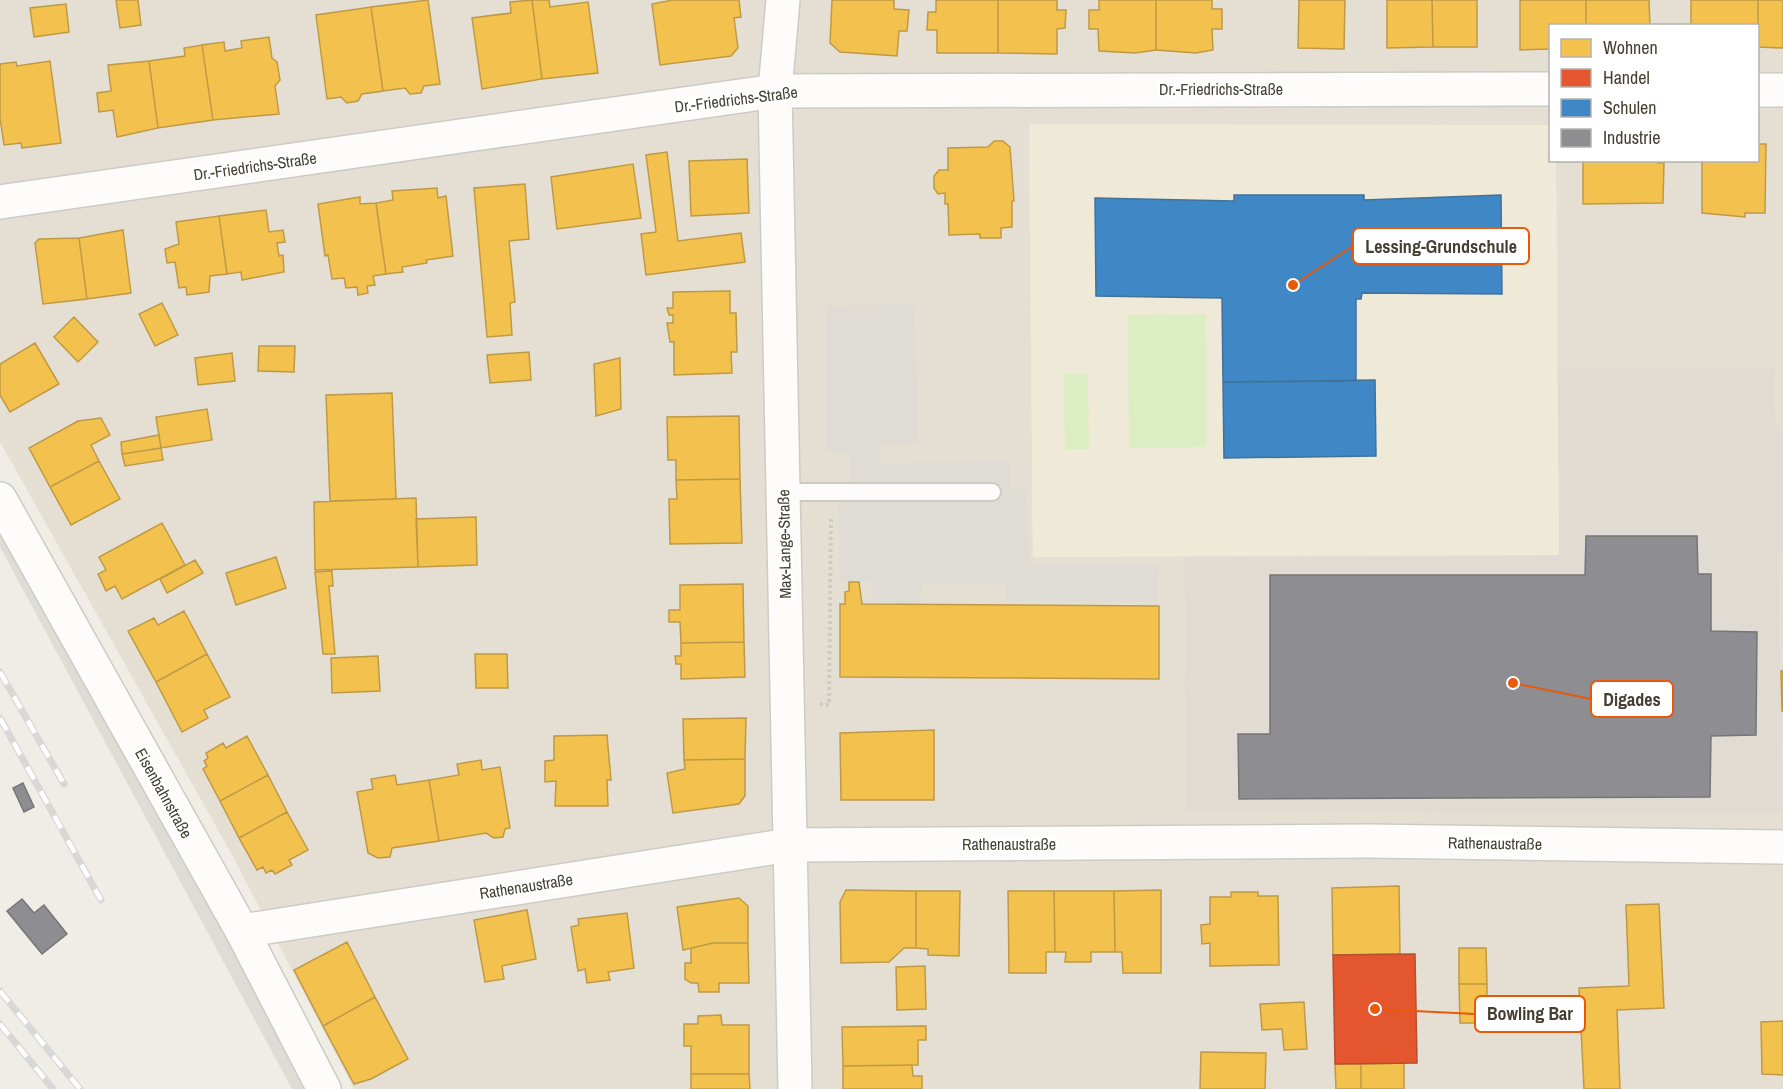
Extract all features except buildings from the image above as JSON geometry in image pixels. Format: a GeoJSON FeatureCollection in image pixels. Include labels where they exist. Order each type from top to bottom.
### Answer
{"type":"FeatureCollection","features":[{"type":"Feature","properties":{"kind":"street","name":"Max-Lange-Straße"},"geometry":{"type":"LineString","coordinates":[[783,0],[775,91],[795,1089]]}},
{"type":"Feature","properties":{"kind":"street","name":"Dr.-Friedrichs-Straße"},"geometry":{"type":"LineString","coordinates":[[0,202],[775,91],[1549,89]]}},
{"type":"Feature","properties":{"kind":"street"},"geometry":{"type":"LineString","coordinates":[[1759,90],[1783,90]]}},
{"type":"Feature","properties":{"kind":"street","name":"Eisenbahnstraße"},"geometry":{"type":"LineString","coordinates":[[0,499],[242,931],[324,1089]]}},
{"type":"Feature","properties":{"kind":"street","name":"Rathenaustraße"},"geometry":{"type":"LineString","coordinates":[[242,931],[789,845],[1368,841],[1783,847]]}},
{"type":"Feature","properties":{"kind":"lane"},"geometry":{"type":"LineString","coordinates":[[783,492],[992,492]]}},
{"type":"Feature","properties":{"kind":"path"},"geometry":{"type":"LineString","coordinates":[[786,704],[830,705],[831,492]]}},
{"type":"Feature","properties":{"kind":"shaded area"},"geometry":{"type":"Polygon","coordinates":[[[0,0],[1783,0],[1783,431],[1776,431],[1775,368],[1557,368],[1556,162],[1759,162],[1759,24],[1549,24],[1549,125],[1029,125],[1033,557],[1184,556],[1186,811],[1778,550],[1783,550],[1783,1089],[354,1089],[231,853],[0,442],[0,0]]]}},
{"type":"Feature","properties":{"kind":"shaded area"},"geometry":{"type":"Polygon","coordinates":[[[1029,124],[1549,125],[1549,162],[1556,162],[1559,555],[1033,557],[1029,124]]]}},
{"type":"Feature","properties":{"kind":"shaded area"},"geometry":{"type":"Polygon","coordinates":[[[915,304],[918,444],[881,445],[881,463],[1011,461],[1011,489],[1027,489],[1029,564],[1159,565],[1157,602],[1006,601],[1005,584],[923,583],[920,603],[872,602],[872,581],[840,582],[838,486],[850,484],[850,454],[826,452],[826,306],[915,304]]]}},
{"type":"Feature","properties":{"kind":"shaded area"},"geometry":{"type":"Polygon","coordinates":[[[1775,367],[1776,430],[1783,431],[1783,550],[1778,551],[1782,814],[1186,811],[1184,556],[1559,555],[1557,368],[1775,367]]]}},
{"type":"Feature","properties":{"kind":"shaded area"},"geometry":{"type":"Polygon","coordinates":[[[0,515],[310,1089],[292,1089],[0,547],[0,515]]]}},
{"type":"Feature","properties":{"kind":"green space"},"geometry":{"type":"Polygon","coordinates":[[[1206,314],[1207,447],[1129,448],[1128,315],[1206,314]]]}},
{"type":"Feature","properties":{"kind":"green space"},"geometry":{"type":"Polygon","coordinates":[[[1064,374],[1088,374],[1089,449],[1065,449],[1064,374]]]}},
{"type":"Feature","properties":{"kind":"railway"},"geometry":{"type":"LineString","coordinates":[[0,672],[64,784]]}},
{"type":"Feature","properties":{"kind":"railway"},"geometry":{"type":"LineString","coordinates":[[0,718],[101,900]]}},
{"type":"Feature","properties":{"kind":"railway"},"geometry":{"type":"LineString","coordinates":[[0,991],[80,1089]]}},
{"type":"Feature","properties":{"kind":"railway"},"geometry":{"type":"LineString","coordinates":[[0,1024],[53,1089]]}},
{"type":"Feature","properties":{"kind":"place","name":"Lessing-Grundschule"},"geometry":{"type":"Point","coordinates":[1293,285]}},
{"type":"Feature","properties":{"kind":"place","name":"Digades"},"geometry":{"type":"Point","coordinates":[1513,683]}},
{"type":"Feature","properties":{"kind":"place","name":"Bowling Bar"},"geometry":{"type":"Point","coordinates":[1375,1009]}}]}
